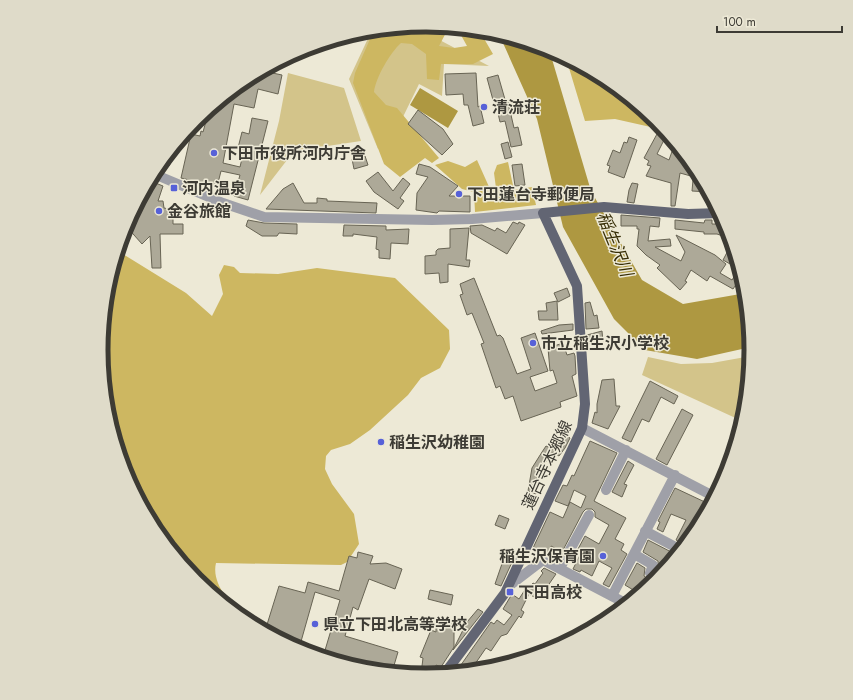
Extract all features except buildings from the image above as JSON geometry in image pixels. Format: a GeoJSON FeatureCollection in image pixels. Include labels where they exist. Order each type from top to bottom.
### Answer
{"type":"FeatureCollection","features":[{"type":"Feature","properties":{"kind":"main road"},"geometry":{"type":"LineString","coordinates":[[546,213],[604,207],[688,214],[714,213]]}},
{"type":"Feature","properties":{"kind":"main road","name":"蓮台寺本郷線"},"geometry":{"type":"LineString","coordinates":[[450,667],[509,586],[582,428],[585,404],[577,286],[546,213]]}},
{"type":"Feature","properties":{"kind":"street"},"geometry":{"type":"LineString","coordinates":[[160,176],[223,203],[264,217],[387,220],[472,220],[546,213]]}},
{"type":"Feature","properties":{"kind":"street"},"geometry":{"type":"LineString","coordinates":[[582,428],[710,494]]}},
{"type":"Feature","properties":{"kind":"street"},"geometry":{"type":"LineString","coordinates":[[606,490],[626,450]]}},
{"type":"Feature","properties":{"kind":"street"},"geometry":{"type":"LineString","coordinates":[[612,596],[675,475]]}},
{"type":"Feature","properties":{"kind":"street"},"geometry":{"type":"LineString","coordinates":[[560,568],[589,515]]}},
{"type":"Feature","properties":{"kind":"street"},"geometry":{"type":"LineString","coordinates":[[645,532],[676,548]]}},
{"type":"Feature","properties":{"kind":"street"},"geometry":{"type":"LineString","coordinates":[[634,554],[653,565],[650,573],[652,574]]}},
{"type":"Feature","properties":{"kind":"street"},"geometry":{"type":"LineString","coordinates":[[509,586],[541,560],[560,568],[621,601]]}},
{"type":"Feature","properties":{"kind":"shaded area"},"geometry":{"type":"Polygon","coordinates":[[[425,32],[489,66],[444,64],[442,96],[419,84],[401,121],[378,149],[349,79],[369,37],[406,33],[425,32]]]}},
{"type":"Feature","properties":{"kind":"shaded area"},"geometry":{"type":"Polygon","coordinates":[[[426,32],[446,33],[439,46],[454,48],[467,46],[460,34],[483,37],[493,54],[473,64],[441,64],[439,80],[427,79],[426,54],[412,44],[401,43],[392,53],[378,79],[374,92],[386,105],[397,108],[439,158],[432,163],[425,158],[400,177],[384,164],[353,83],[355,73],[371,37],[385,35],[426,32]]]}},
{"type":"Feature","properties":{"kind":"shaded area"},"geometry":{"type":"Polygon","coordinates":[[[568,66],[586,75],[620,98],[654,128],[615,119],[585,121],[568,66]]]}},
{"type":"Feature","properties":{"kind":"shaded area"},"geometry":{"type":"Polygon","coordinates":[[[288,73],[344,88],[361,141],[294,151],[260,195],[279,121],[288,73]]]}},
{"type":"Feature","properties":{"kind":"shaded area"},"geometry":{"type":"Polygon","coordinates":[[[477,160],[490,189],[496,188],[494,173],[497,165],[508,162],[514,190],[532,187],[536,205],[475,212],[474,192],[462,189],[435,165],[448,161],[465,167],[477,160]]]}},
{"type":"Feature","properties":{"kind":"shaded area"},"geometry":{"type":"Polygon","coordinates":[[[123,254],[186,293],[212,316],[223,294],[219,275],[224,265],[234,267],[240,273],[278,274],[317,268],[395,278],[449,330],[450,349],[440,368],[421,378],[408,395],[370,430],[350,444],[331,450],[326,456],[325,469],[332,484],[354,514],[359,544],[347,562],[341,565],[216,563],[216,578],[224,595],[187,560],[162,527],[141,491],[125,452],[119,432],[111,392],[108,350],[111,308],[123,254]]]}},
{"type":"Feature","properties":{"kind":"shaded area"},"geometry":{"type":"Polygon","coordinates":[[[648,357],[681,364],[712,363],[744,357],[742,392],[737,419],[642,375],[648,357]]]}},
{"type":"Feature","properties":{"kind":"water","name":"稲生沢川"},"geometry":{"type":"Polygon","coordinates":[[[502,41],[552,58],[591,191],[642,280],[683,304],[739,294],[744,329],[744,349],[697,359],[645,350],[614,319],[563,227],[537,119],[502,41]]]}},
{"type":"Feature","properties":{"kind":"water"},"geometry":{"type":"Polygon","coordinates":[[[420,88],[458,111],[448,128],[410,105],[420,88]]]}},
{"type":"Feature","properties":{"kind":"place","name":"清流荘"},"geometry":{"type":"Point","coordinates":[484,107]}},
{"type":"Feature","properties":{"kind":"place","name":"下田市役所河内庁舎"},"geometry":{"type":"Point","coordinates":[214,153]}},
{"type":"Feature","properties":{"kind":"place","name":"河内温泉"},"geometry":{"type":"Point","coordinates":[174,188]}},
{"type":"Feature","properties":{"kind":"place","name":"下田蓮台寺郵便局"},"geometry":{"type":"Point","coordinates":[459,194]}},
{"type":"Feature","properties":{"kind":"place","name":"金谷旅館"},"geometry":{"type":"Point","coordinates":[159,211]}},
{"type":"Feature","properties":{"kind":"place","name":"市立稲生沢小学校"},"geometry":{"type":"Point","coordinates":[533,343]}},
{"type":"Feature","properties":{"kind":"place","name":"稲生沢幼稚園"},"geometry":{"type":"Point","coordinates":[381,442]}},
{"type":"Feature","properties":{"kind":"place","name":"稲生沢保育園"},"geometry":{"type":"Point","coordinates":[603,556]}},
{"type":"Feature","properties":{"kind":"place","name":"下田高校"},"geometry":{"type":"Point","coordinates":[510,592]}},
{"type":"Feature","properties":{"kind":"place","name":"県立下田北高等学校"},"geometry":{"type":"Point","coordinates":[315,624]}}]}
